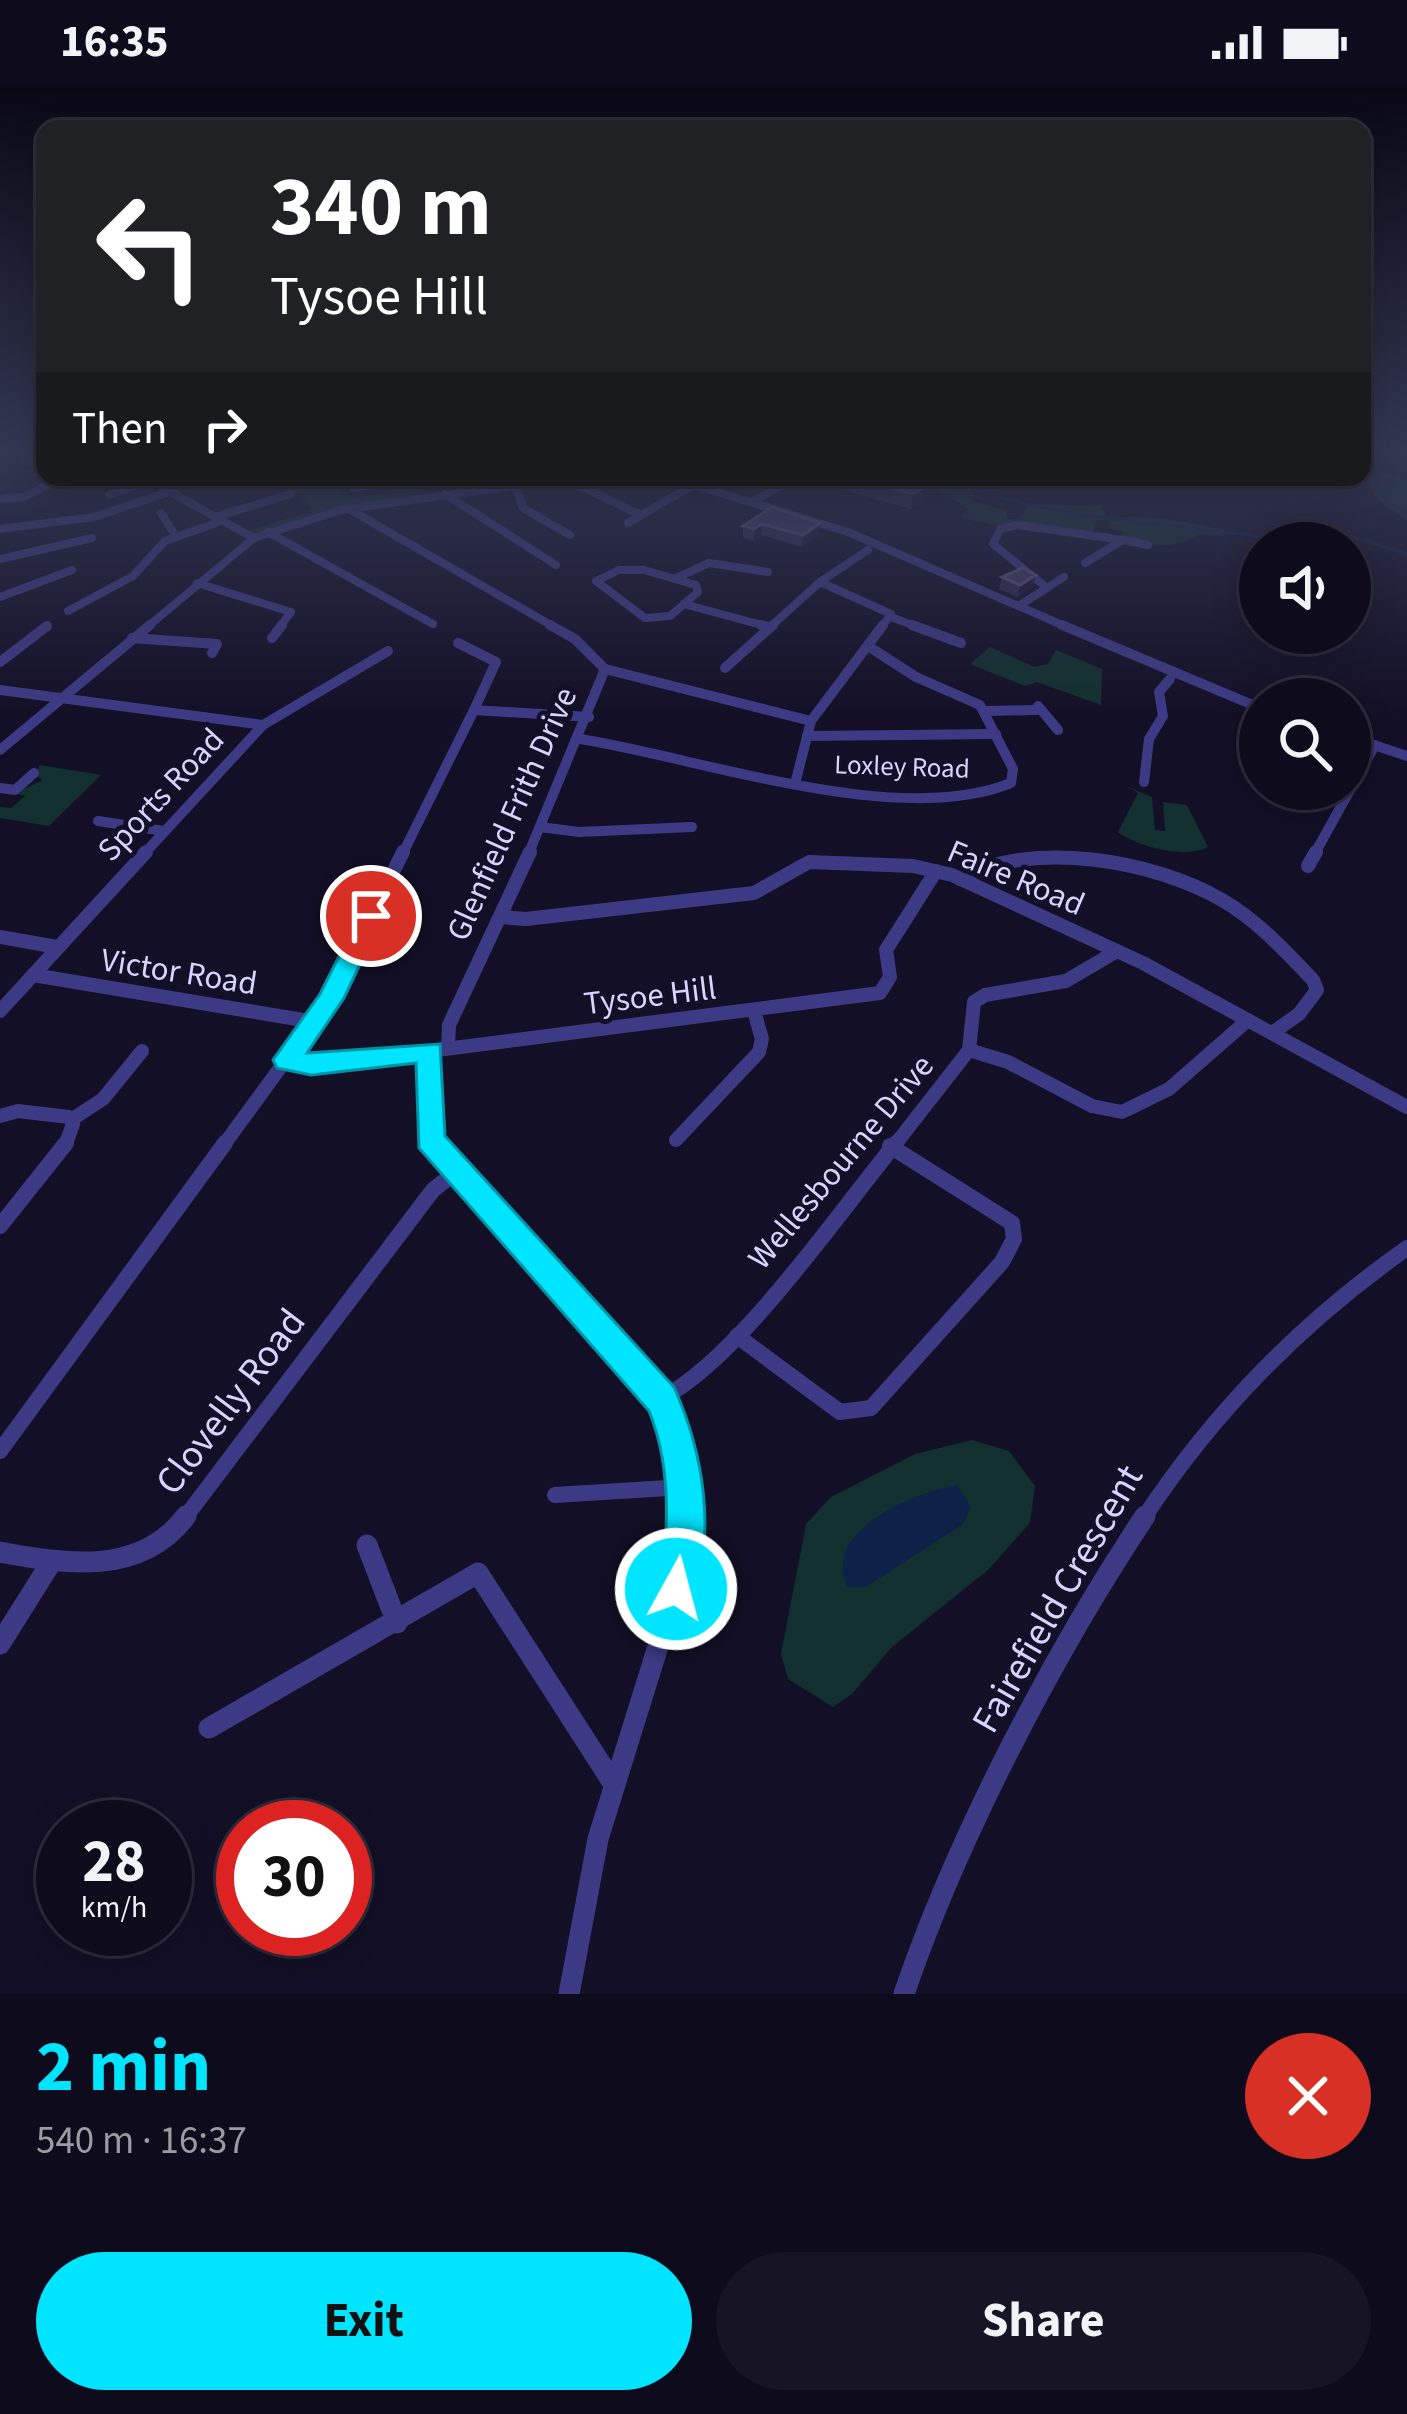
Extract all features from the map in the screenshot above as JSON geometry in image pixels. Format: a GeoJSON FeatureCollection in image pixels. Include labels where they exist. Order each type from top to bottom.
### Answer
{"type":"FeatureCollection","features":[{"type":"Feature","properties":{"kind":"street"},"geometry":{"type":"LineString","coordinates":[[51,538],[52,544]]}},
{"type":"Feature","properties":{"kind":"street"},"geometry":{"type":"LineString","coordinates":[[0,559],[91,538]]}},
{"type":"Feature","properties":{"kind":"street"},"geometry":{"type":"LineString","coordinates":[[68,611],[133,576],[157,546],[171,538]]}},
{"type":"Feature","properties":{"kind":"street"},"geometry":{"type":"LineString","coordinates":[[0,750],[254,538]]}},
{"type":"Feature","properties":{"kind":"street"},"geometry":{"type":"LineString","coordinates":[[279,538],[433,624]]}},
{"type":"Feature","properties":{"kind":"street"},"geometry":{"type":"LineString","coordinates":[[400,538],[575,639],[604,669],[811,721]]}},
{"type":"Feature","properties":{"kind":"street"},"geometry":{"type":"LineString","coordinates":[[514,538],[556,565]]}},
{"type":"Feature","properties":{"kind":"street"},"geometry":{"type":"LineString","coordinates":[[840,538],[907,566],[918,565]]}},
{"type":"Feature","properties":{"kind":"street"},"geometry":{"type":"LineString","coordinates":[[858,538],[1020,605],[1170,679],[1239,701]]}},
{"type":"Feature","properties":{"kind":"street"},"geometry":{"type":"LineString","coordinates":[[996,538],[993,544],[1047,588]]}},
{"type":"Feature","properties":{"kind":"street"},"geometry":{"type":"LineString","coordinates":[[1110,538],[1148,545]]}},
{"type":"Feature","properties":{"kind":"street"},"geometry":{"type":"LineString","coordinates":[[1084,563],[1123,540]]}},
{"type":"Feature","properties":{"kind":"street"},"geometry":{"type":"LineString","coordinates":[[725,668],[820,582],[868,550]]}},
{"type":"Feature","properties":{"kind":"street"},"geometry":{"type":"LineString","coordinates":[[676,578],[701,561],[768,572]]}},
{"type":"Feature","properties":{"kind":"street"},"geometry":{"type":"LineString","coordinates":[[626,567],[676,578],[698,589],[658,626],[596,581],[626,567]]}},
{"type":"Feature","properties":{"kind":"street"},"geometry":{"type":"LineString","coordinates":[[0,597],[72,571]]}},
{"type":"Feature","properties":{"kind":"street"},"geometry":{"type":"LineString","coordinates":[[1020,605],[1064,577]]}},
{"type":"Feature","properties":{"kind":"street"},"geometry":{"type":"LineString","coordinates":[[820,582],[887,608],[891,617],[961,643]]}},
{"type":"Feature","properties":{"kind":"street"},"geometry":{"type":"LineString","coordinates":[[197,583],[291,612],[277,639],[258,637]]}},
{"type":"Feature","properties":{"kind":"street"},"geometry":{"type":"LineString","coordinates":[[684,604],[769,627]]}},
{"type":"Feature","properties":{"kind":"street"},"geometry":{"type":"LineString","coordinates":[[795,784],[811,721],[891,617]]}},
{"type":"Feature","properties":{"kind":"street"},"geometry":{"type":"LineString","coordinates":[[0,662],[47,626]]}},
{"type":"Feature","properties":{"kind":"street"},"geometry":{"type":"LineString","coordinates":[[132,638],[217,644],[212,652]]}},
{"type":"Feature","properties":{"kind":"street"},"geometry":{"type":"LineString","coordinates":[[0,1451],[315,1022],[496,662],[458,643]]}},
{"type":"Feature","properties":{"kind":"street","name":"Loxley Road"},"geometry":{"type":"LineString","coordinates":[[580,739],[795,784],[907,795],[993,793],[1008,786],[1014,774],[984,711],[868,646]]}},
{"type":"Feature","properties":{"kind":"street","name":"Sports Road"},"geometry":{"type":"LineString","coordinates":[[0,1010],[263,725],[388,651]]}},
{"type":"Feature","properties":{"kind":"street","name":"Glenfield Frith Drive"},"geometry":{"type":"LineString","coordinates":[[569,1994],[586,1880],[613,1783],[661,1652],[683,1558],[684,1487],[676,1433],[661,1400],[430,1139],[439,1050],[448,1025],[580,739],[604,669]]}},
{"type":"Feature","properties":{"kind":"street"},"geometry":{"type":"LineString","coordinates":[[1144,782],[1149,739],[1163,716],[1159,692],[1170,679]]}},
{"type":"Feature","properties":{"kind":"street"},"geometry":{"type":"LineString","coordinates":[[0,690],[263,725]]}},
{"type":"Feature","properties":{"kind":"street"},"geometry":{"type":"LineString","coordinates":[[984,711],[1037,708],[1058,730]]}},
{"type":"Feature","properties":{"kind":"street"},"geometry":{"type":"LineString","coordinates":[[473,710],[589,717]]}},
{"type":"Feature","properties":{"kind":"street"},"geometry":{"type":"LineString","coordinates":[[807,736],[995,734]]}},
{"type":"Feature","properties":{"kind":"street"},"geometry":{"type":"LineString","coordinates":[[1371,744],[1407,756]]}},
{"type":"Feature","properties":{"kind":"street"},"geometry":{"type":"LineString","coordinates":[[1308,866],[1375,745]]}},
{"type":"Feature","properties":{"kind":"street"},"geometry":{"type":"LineString","coordinates":[[0,803],[34,773]]}},
{"type":"Feature","properties":{"kind":"street"},"geometry":{"type":"LineString","coordinates":[[0,788],[14,790]]}},
{"type":"Feature","properties":{"kind":"street"},"geometry":{"type":"LineString","coordinates":[[98,820],[164,831]]}},
{"type":"Feature","properties":{"kind":"street"},"geometry":{"type":"LineString","coordinates":[[540,827],[579,832],[692,827]]}},
{"type":"Feature","properties":{"kind":"street"},"geometry":{"type":"LineString","coordinates":[[960,879],[981,866],[1055,859],[1182,882],[1208,892],[1313,980],[1317,990],[1299,1013],[1272,1033]]}},
{"type":"Feature","properties":{"kind":"street","name":"Faire Road"},"geometry":{"type":"LineString","coordinates":[[500,916],[526,919],[754,893],[809,862],[936,872],[1117,951],[1407,1107]]}},
{"type":"Feature","properties":{"kind":"street","name":"Tysoe Hill"},"geometry":{"type":"LineString","coordinates":[[287,1060],[311,1064],[439,1050],[754,1010],[886,988],[886,950],[936,872]]}},
{"type":"Feature","properties":{"kind":"street"},"geometry":{"type":"LineString","coordinates":[[0,937],[57,947]]}},
{"type":"Feature","properties":{"kind":"street","name":"Wellesbourne Drive"},"geometry":{"type":"LineString","coordinates":[[661,1400],[695,1381],[737,1336],[969,1050],[974,1001],[1066,981],[1117,951]]}},
{"type":"Feature","properties":{"kind":"street","name":"Victor Road"},"geometry":{"type":"LineString","coordinates":[[33,975],[315,1022]]}},
{"type":"Feature","properties":{"kind":"street"},"geometry":{"type":"LineString","coordinates":[[676,1140],[759,1052],[762,1040],[754,1010]]}},
{"type":"Feature","properties":{"kind":"street"},"geometry":{"type":"LineString","coordinates":[[969,1050],[1004,1059],[1073,1098],[1119,1113],[1135,1111],[1173,1084],[1248,1020]]}},
{"type":"Feature","properties":{"kind":"street"},"geometry":{"type":"LineString","coordinates":[[0,1116],[18,1111],[70,1120],[103,1100],[142,1051]]}},
{"type":"Feature","properties":{"kind":"street"},"geometry":{"type":"LineString","coordinates":[[0,1226],[63,1150],[70,1139],[70,1120]]}},
{"type":"Feature","properties":{"kind":"street"},"geometry":{"type":"LineString","coordinates":[[737,1336],[840,1412],[871,1408],[1002,1262],[1014,1239],[1012,1222],[890,1146]]}},
{"type":"Feature","properties":{"kind":"street","name":"Clovelly Road"},"geometry":{"type":"LineString","coordinates":[[0,1552],[89,1568],[127,1561],[177,1528],[433,1190],[457,1171]]}},
{"type":"Feature","properties":{"kind":"street","name":"Fairefield Crescent"},"geometry":{"type":"LineString","coordinates":[[904,1994],[922,1936],[1037,1700],[1115,1556],[1188,1449],[1270,1359],[1373,1269],[1407,1248]]}},
{"type":"Feature","properties":{"kind":"street"},"geometry":{"type":"LineString","coordinates":[[555,1495],[684,1487]]}},
{"type":"Feature","properties":{"kind":"street"},"geometry":{"type":"LineString","coordinates":[[367,1544],[397,1623]]}},
{"type":"Feature","properties":{"kind":"street"},"geometry":{"type":"LineString","coordinates":[[0,1644],[52,1562]]}},
{"type":"Feature","properties":{"kind":"street"},"geometry":{"type":"LineString","coordinates":[[209,1728],[478,1573],[613,1783]]}},
{"type":"Feature","properties":{"kind":"green space"},"geometry":{"type":"Polygon","coordinates":[[[1122,538],[1192,538],[1155,545],[1122,538]]]}},
{"type":"Feature","properties":{"kind":"green space"},"geometry":{"type":"Polygon","coordinates":[[[990,647],[1034,667],[1048,664],[1056,650],[1102,669],[1101,705],[1037,682],[1025,686],[970,664],[990,647]]]}},
{"type":"Feature","properties":{"kind":"green space"},"geometry":{"type":"Polygon","coordinates":[[[40,765],[101,775],[49,826],[0,818],[0,807],[11,808],[25,796],[15,793],[43,780],[35,775],[40,765]]]}},
{"type":"Feature","properties":{"kind":"green space"},"geometry":{"type":"Polygon","coordinates":[[[1126,786],[1152,797],[1155,830],[1165,831],[1163,802],[1187,805],[1208,847],[1187,852],[1162,850],[1118,832],[1138,793],[1126,786]]]}},
{"type":"Feature","properties":{"kind":"green space"},"geometry":{"type":"Polygon","coordinates":[[[972,1440],[1009,1451],[1035,1486],[1030,1523],[988,1570],[892,1647],[852,1694],[833,1707],[788,1679],[781,1654],[806,1524],[831,1497],[915,1454],[972,1440]]]}},
{"type":"Feature","properties":{"kind":"water"},"geometry":{"type":"Polygon","coordinates":[[[957,1485],[971,1507],[963,1524],[866,1587],[847,1587],[843,1566],[847,1548],[858,1532],[895,1506],[957,1485]]]}},
{"type":"Feature","properties":{"kind":"building"},"geometry":{"type":"Polygon","coordinates":[[[1023,568],[1036,575],[1020,585],[1002,577],[1023,568]]]}},
{"type":"Feature","properties":{"kind":"waterway"},"geometry":{"type":"LineString","coordinates":[[1274,538],[1291,538]]}},
{"type":"Feature","properties":{"kind":"waterway"},"geometry":{"type":"LineString","coordinates":[[1358,538],[1407,554]]}},
{"type":"Feature","properties":{"kind":"route"},"geometry":{"type":"LineString","coordinates":[[371,916],[331,998],[287,1060],[311,1064],[430,1051],[430,1139],[661,1400],[676,1433],[684,1487],[683,1558],[676,1589]]}}]}
